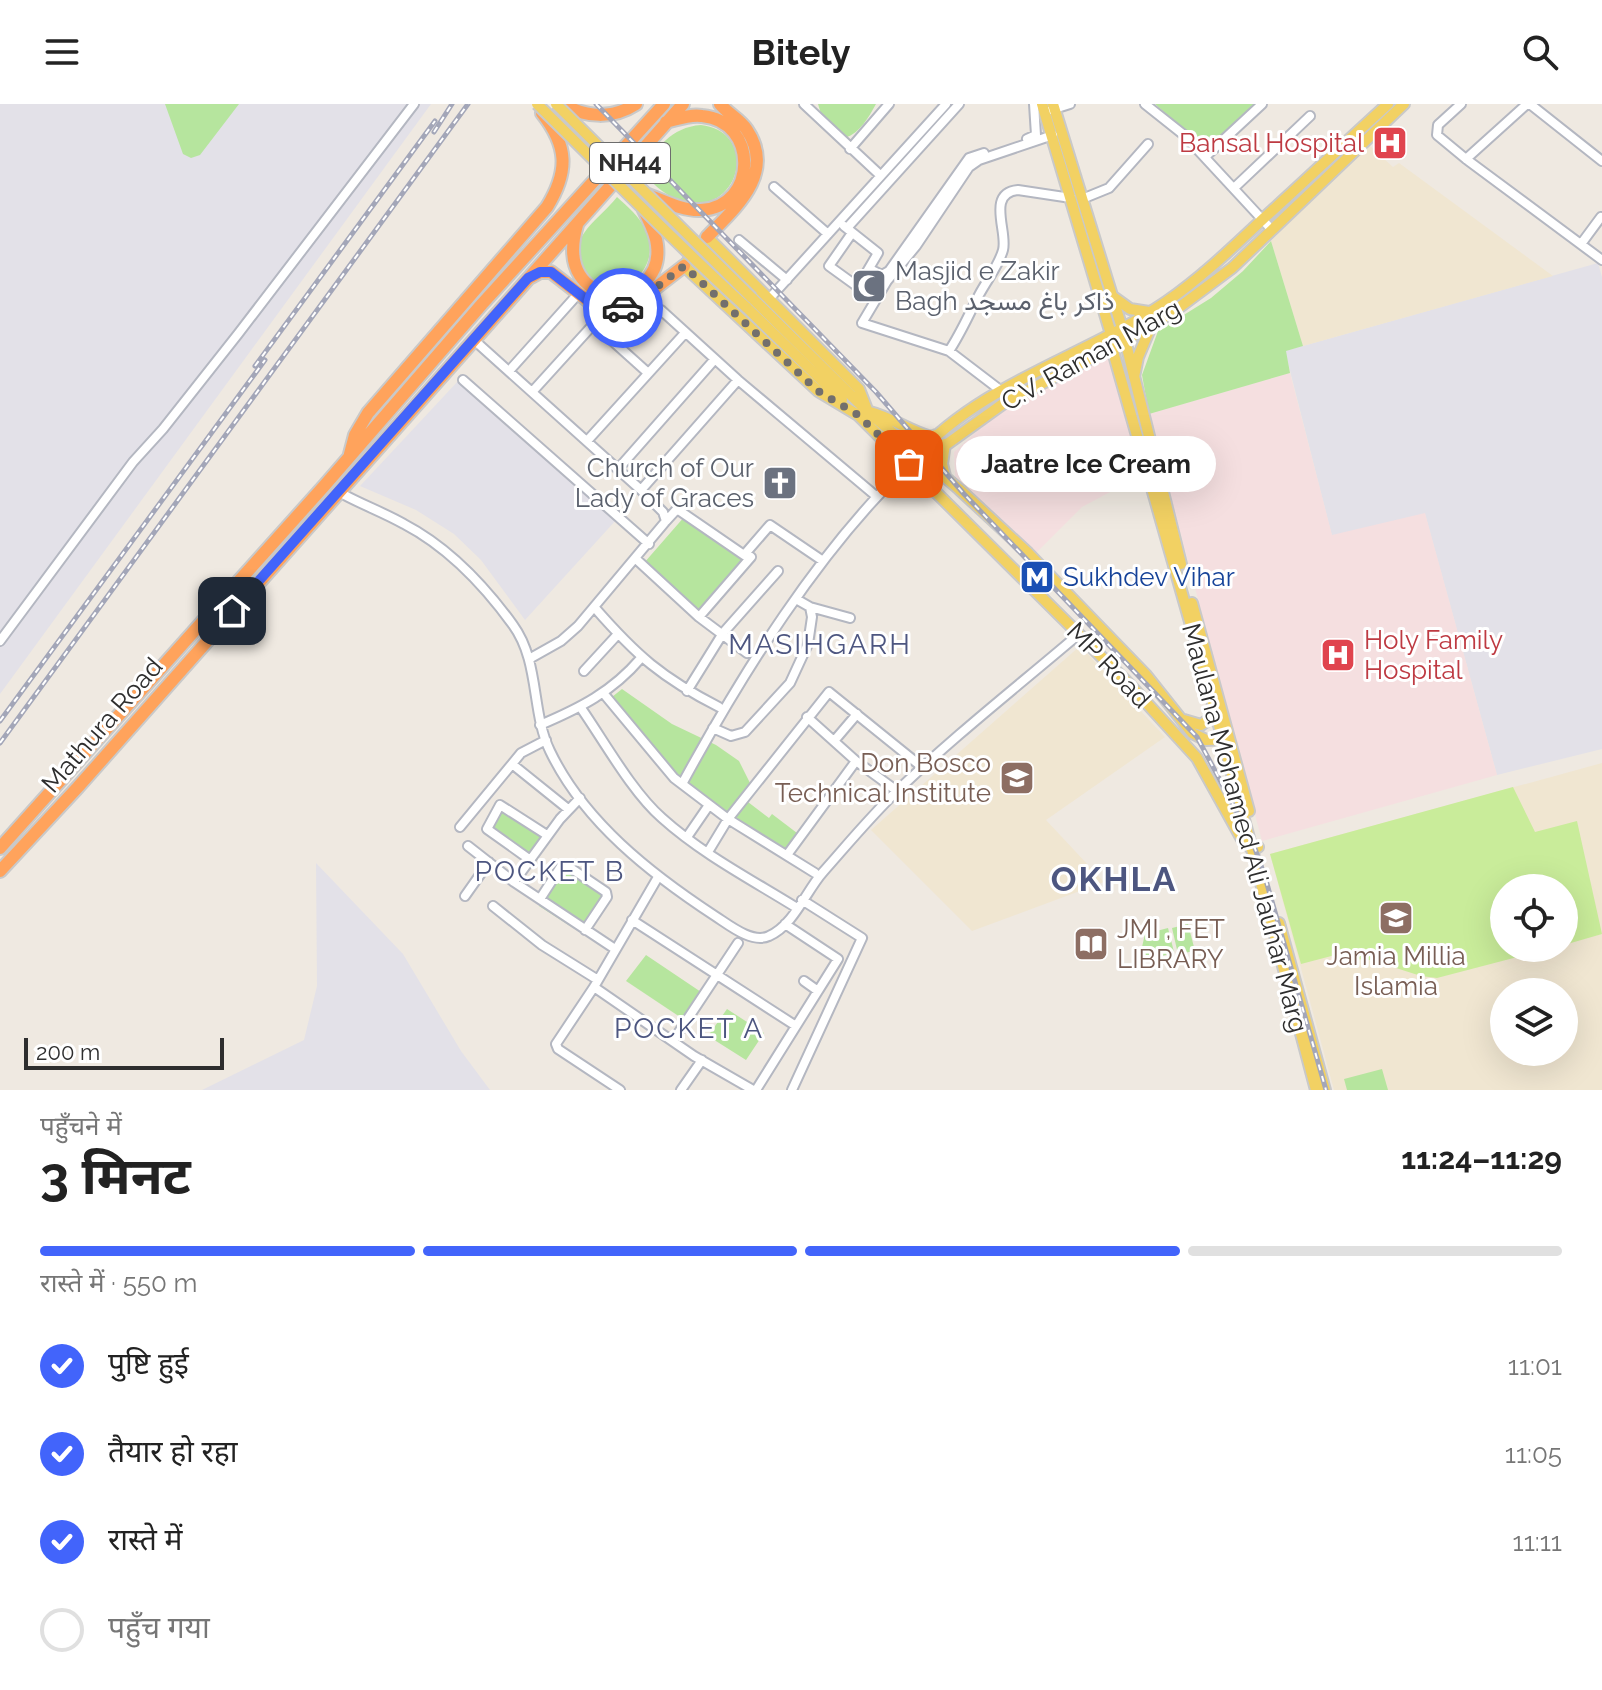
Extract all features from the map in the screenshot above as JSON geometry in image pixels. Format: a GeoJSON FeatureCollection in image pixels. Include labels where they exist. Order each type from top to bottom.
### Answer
{"type":"FeatureCollection","features":[{"type":"Feature","properties":{"kind":"highway"},"geometry":{"type":"LineString","coordinates":[[349,458],[355,435],[368,413],[547,207],[557,191],[563,165],[562,146],[536,104]]}},
{"type":"Feature","properties":{"kind":"highway"},"geometry":{"type":"LineString","coordinates":[[563,104],[594,115],[618,113],[636,104]]}},
{"type":"Feature","properties":{"kind":"highway","name":"Mathura Road"},"geometry":{"type":"LineString","coordinates":[[0,848],[349,458],[482,304],[664,104]]}},
{"type":"Feature","properties":{"kind":"highway"},"geometry":{"type":"LineString","coordinates":[[707,237],[744,199],[757,166],[755,145],[749,133],[741,121],[720,104]]}},
{"type":"Feature","properties":{"kind":"highway"},"geometry":{"type":"LineString","coordinates":[[578,222],[571,252],[576,271],[592,288],[615,294],[637,287],[653,270],[657,255],[656,239],[644,200],[703,210],[723,203],[738,189],[745,169],[743,148],[733,130],[715,118],[684,111]]}},
{"type":"Feature","properties":{"kind":"highway","name":"Mathura Road"},"geometry":{"type":"LineString","coordinates":[[0,871],[78,787],[666,122],[684,111]]}},
{"type":"Feature","properties":{"kind":"highway"},"geometry":{"type":"LineString","coordinates":[[528,278],[540,272],[551,272],[596,307],[609,310],[640,300],[684,266]]}},
{"type":"Feature","properties":{"kind":"main road"},"geometry":{"type":"LineString","coordinates":[[536,104],[644,200]]}},
{"type":"Feature","properties":{"kind":"main road"},"geometry":{"type":"LineString","coordinates":[[556,104],[644,200],[688,254],[863,413]]}},
{"type":"Feature","properties":{"kind":"main road","name":"C.V. Raman Marg"},"geometry":{"type":"LineString","coordinates":[[912,466],[1001,390],[1111,334],[1167,301],[1224,255],[1388,104]]}},
{"type":"Feature","properties":{"kind":"main road","name":"C.V. Raman Marg"},"geometry":{"type":"LineString","coordinates":[[942,439],[1010,399],[1153,324],[1232,268],[1404,104]]}},
{"type":"Feature","properties":{"kind":"main road","name":"Maulana Mohamed Ali Jauhar Marg"},"geometry":{"type":"LineString","coordinates":[[1048,107],[1053,135],[1122,328],[1119,343],[1212,699],[1226,740]]}},
{"type":"Feature","properties":{"kind":"main road","name":"Maulana Mohamed Ali Jauhar Marg"},"geometry":{"type":"LineString","coordinates":[[1048,107],[1077,198],[1111,334],[1119,343],[1133,379],[1316,1090]]}},
{"type":"Feature","properties":{"kind":"main road"},"geometry":{"type":"LineString","coordinates":[[863,413],[859,389],[707,237],[684,266],[818,391],[863,413],[893,418],[916,433],[942,439],[943,474],[959,489]]}},
{"type":"Feature","properties":{"kind":"main road"},"geometry":{"type":"LineString","coordinates":[[1112,296],[1130,309],[1149,312]]}},
{"type":"Feature","properties":{"kind":"main road"},"geometry":{"type":"LineString","coordinates":[[1133,379],[1153,324]]}},
{"type":"Feature","properties":{"kind":"main road","name":"MP Road"},"geometry":{"type":"LineString","coordinates":[[863,413],[959,489],[1028,553],[1146,675],[1192,733],[1206,740]]}},
{"type":"Feature","properties":{"kind":"main road","name":"MP Road"},"geometry":{"type":"LineString","coordinates":[[863,413],[1197,758],[1242,839],[1255,848]]}},
{"type":"Feature","properties":{"kind":"main road"},"geometry":{"type":"LineString","coordinates":[[1178,717],[1193,724],[1207,722],[1211,718],[1212,699]]}},
{"type":"Feature","properties":{"kind":"main road"},"geometry":{"type":"LineString","coordinates":[[1197,758],[1206,740],[1226,740]]}},
{"type":"Feature","properties":{"kind":"main road","name":"Maulana Mohamed Ali Jauhar Marg"},"geometry":{"type":"LineString","coordinates":[[1255,848],[1325,1090]]}},
{"type":"Feature","properties":{"kind":"street"},"geometry":{"type":"LineString","coordinates":[[0,641],[133,462],[238,334],[414,104]]}},
{"type":"Feature","properties":{"kind":"street"},"geometry":{"type":"LineString","coordinates":[[850,149],[889,104]]}},
{"type":"Feature","properties":{"kind":"street"},"geometry":{"type":"LineString","coordinates":[[769,299],[946,104]]}},
{"type":"Feature","properties":{"kind":"street"},"geometry":{"type":"LineString","coordinates":[[839,222],[849,231],[878,253],[858,287],[829,266],[849,231],[959,104]]}},
{"type":"Feature","properties":{"kind":"street"},"geometry":{"type":"LineString","coordinates":[[870,269],[882,275],[889,271],[969,158],[1036,135],[1034,104]]}},
{"type":"Feature","properties":{"kind":"street"},"geometry":{"type":"LineString","coordinates":[[1048,107],[1070,104]]}},
{"type":"Feature","properties":{"kind":"street"},"geometry":{"type":"LineString","coordinates":[[1145,104],[1206,156],[1272,230]]}},
{"type":"Feature","properties":{"kind":"street"},"geometry":{"type":"LineString","coordinates":[[1206,156],[1262,104]]}},
{"type":"Feature","properties":{"kind":"street"},"geometry":{"type":"LineString","coordinates":[[1461,104],[1438,125],[1436,131],[1466,159],[1602,260]]}},
{"type":"Feature","properties":{"kind":"street"},"geometry":{"type":"LineString","coordinates":[[1466,159],[1528,104],[1602,161]]}},
{"type":"Feature","properties":{"kind":"street"},"geometry":{"type":"LineString","coordinates":[[810,106],[850,149],[880,175]]}},
{"type":"Feature","properties":{"kind":"street"},"geometry":{"type":"LineString","coordinates":[[1234,188],[1310,116]]}},
{"type":"Feature","properties":{"kind":"street"},"geometry":{"type":"LineString","coordinates":[[1010,399],[949,351],[862,323],[887,281],[916,246],[969,167],[979,160],[1053,135]]}},
{"type":"Feature","properties":{"kind":"street"},"geometry":{"type":"LineString","coordinates":[[949,351],[1003,252],[1000,209],[1004,196],[1018,190],[1077,198],[1109,188],[1148,144]]}},
{"type":"Feature","properties":{"kind":"street"},"geometry":{"type":"LineString","coordinates":[[774,187],[828,234]]}},
{"type":"Feature","properties":{"kind":"street"},"geometry":{"type":"LineString","coordinates":[[1581,244],[1601,217]]}},
{"type":"Feature","properties":{"kind":"street"},"geometry":{"type":"LineString","coordinates":[[739,240],[787,280]]}},
{"type":"Feature","properties":{"kind":"street"},"geometry":{"type":"LineString","coordinates":[[509,371],[578,294]]}},
{"type":"Feature","properties":{"kind":"street"},"geometry":{"type":"LineString","coordinates":[[661,310],[738,380],[876,496]]}},
{"type":"Feature","properties":{"kind":"street"},"geometry":{"type":"LineString","coordinates":[[532,392],[591,327],[598,328],[647,372]]}},
{"type":"Feature","properties":{"kind":"street"},"geometry":{"type":"LineString","coordinates":[[587,441],[685,333]]}},
{"type":"Feature","properties":{"kind":"street"},"geometry":{"type":"LineString","coordinates":[[474,340],[641,490],[663,512],[666,521]]}},
{"type":"Feature","properties":{"kind":"street"},"geometry":{"type":"LineString","coordinates":[[618,469],[715,359]]}},
{"type":"Feature","properties":{"kind":"street"},"geometry":{"type":"LineString","coordinates":[[463,380],[649,544]]}},
{"type":"Feature","properties":{"kind":"street"},"geometry":{"type":"LineString","coordinates":[[641,490],[738,380]]}},
{"type":"Feature","properties":{"kind":"street"},"geometry":{"type":"LineString","coordinates":[[682,784],[713,728],[823,561],[876,496],[912,466]]}},
{"type":"Feature","properties":{"kind":"street"},"geometry":{"type":"LineString","coordinates":[[339,492],[403,523],[457,560],[515,628],[529,659],[540,725],[557,766],[580,798],[617,840],[658,877],[717,917],[760,938],[770,936],[785,924],[819,876],[897,791],[1079,634]]}},
{"type":"Feature","properties":{"kind":"street"},"geometry":{"type":"LineString","coordinates":[[529,659],[561,641],[595,608],[677,509],[744,555],[770,525],[823,561]]}},
{"type":"Feature","properties":{"kind":"street"},"geometry":{"type":"LineString","coordinates":[[699,617],[751,557]]}},
{"type":"Feature","properties":{"kind":"street"},"geometry":{"type":"LineString","coordinates":[[636,559],[699,617],[747,653]]}},
{"type":"Feature","properties":{"kind":"street"},"geometry":{"type":"LineString","coordinates":[[687,691],[723,633],[778,571]]}},
{"type":"Feature","properties":{"kind":"street"},"geometry":{"type":"LineString","coordinates":[[796,599],[810,607],[850,618]]}},
{"type":"Feature","properties":{"kind":"street"},"geometry":{"type":"LineString","coordinates":[[713,728],[731,736],[739,735],[790,683],[808,644],[812,617],[810,607]]}},
{"type":"Feature","properties":{"kind":"street"},"geometry":{"type":"LineString","coordinates":[[595,608],[641,658],[687,691],[719,707]]}},
{"type":"Feature","properties":{"kind":"street"},"geometry":{"type":"LineString","coordinates":[[584,671],[618,634]]}},
{"type":"Feature","properties":{"kind":"street"},"geometry":{"type":"LineString","coordinates":[[540,725],[581,708],[604,694],[641,658]]}},
{"type":"Feature","properties":{"kind":"street"},"geometry":{"type":"LineString","coordinates":[[708,852],[728,819],[829,692],[917,763]]}},
{"type":"Feature","properties":{"kind":"street"},"geometry":{"type":"LineString","coordinates":[[604,694],[674,778],[728,819],[815,873]]}},
{"type":"Feature","properties":{"kind":"street"},"geometry":{"type":"LineString","coordinates":[[581,708],[661,818],[708,852],[859,935],[862,940],[792,1090]]}},
{"type":"Feature","properties":{"kind":"street"},"geometry":{"type":"LineString","coordinates":[[834,741],[857,714]]}},
{"type":"Feature","properties":{"kind":"street"},"geometry":{"type":"LineString","coordinates":[[807,717],[856,761],[897,791]]}},
{"type":"Feature","properties":{"kind":"street"},"geometry":{"type":"LineString","coordinates":[[460,827],[521,753],[546,740]]}},
{"type":"Feature","properties":{"kind":"street"},"geometry":{"type":"LineString","coordinates":[[787,855],[856,761]]}},
{"type":"Feature","properties":{"kind":"street"},"geometry":{"type":"LineString","coordinates":[[512,764],[568,809]]}},
{"type":"Feature","properties":{"kind":"street"},"geometry":{"type":"LineString","coordinates":[[514,882],[547,835],[580,798]]}},
{"type":"Feature","properties":{"kind":"street"},"geometry":{"type":"LineString","coordinates":[[529,859],[487,829],[500,805],[547,835]]}},
{"type":"Feature","properties":{"kind":"street"},"geometry":{"type":"LineString","coordinates":[[687,837],[709,805]]}},
{"type":"Feature","properties":{"kind":"street"},"geometry":{"type":"LineString","coordinates":[[468,846],[514,882],[615,949]]}},
{"type":"Feature","properties":{"kind":"street"},"geometry":{"type":"LineString","coordinates":[[465,896],[489,862]]}},
{"type":"Feature","properties":{"kind":"street"},"geometry":{"type":"LineString","coordinates":[[540,899],[562,865],[606,892],[607,897],[585,930]]}},
{"type":"Feature","properties":{"kind":"street"},"geometry":{"type":"LineString","coordinates":[[620,1090],[556,1046],[658,877]]}},
{"type":"Feature","properties":{"kind":"street"},"geometry":{"type":"LineString","coordinates":[[493,906],[673,1041],[754,1090],[838,959],[785,924]]}},
{"type":"Feature","properties":{"kind":"street"},"geometry":{"type":"LineString","coordinates":[[632,920],[796,1026]]}},
{"type":"Feature","properties":{"kind":"street"},"geometry":{"type":"LineString","coordinates":[[673,1041],[738,943]]}},
{"type":"Feature","properties":{"kind":"street"},"geometry":{"type":"LineString","coordinates":[[804,981],[818,991]]}},
{"type":"Feature","properties":{"kind":"street"},"geometry":{"type":"LineString","coordinates":[[681,1090],[702,1060]]}},
{"type":"Feature","properties":{"kind":"shaded area"},"geometry":{"type":"Polygon","coordinates":[[[0,104],[431,104],[0,694],[0,104]]]}},
{"type":"Feature","properties":{"kind":"shaded area"},"geometry":{"type":"Polygon","coordinates":[[[1368,144],[1393,167],[1399,163],[1553,276],[1303,346],[1271,241],[1357,155],[1365,152],[1368,144]]]}},
{"type":"Feature","properties":{"kind":"shaded area"},"geometry":{"type":"Polygon","coordinates":[[[1598,263],[1602,277],[1602,749],[1497,775],[1425,514],[1332,536],[1285,351],[1598,263]]]}},
{"type":"Feature","properties":{"kind":"shaded area"},"geometry":{"type":"Polygon","coordinates":[[[1111,352],[1142,475],[1082,507],[1035,554],[955,476],[954,452],[1005,406],[1111,352]]]}},
{"type":"Feature","properties":{"kind":"shaded area","name":"Holy Family Hospital"},"geometry":{"type":"Polygon","coordinates":[[[1290,373],[1332,535],[1425,513],[1497,775],[1262,841],[1149,414],[1290,373]]]}},
{"type":"Feature","properties":{"kind":"shaded area"},"geometry":{"type":"Polygon","coordinates":[[[459,380],[617,519],[525,620],[481,560],[454,534],[416,510],[360,486],[459,380]]]}},
{"type":"Feature","properties":{"kind":"shaded area","name":"Don Bosco Technical Institute"},"geometry":{"type":"Polygon","coordinates":[[[1080,646],[1165,737],[1046,820],[1104,882],[972,931],[871,830],[1080,646]]]}},
{"type":"Feature","properties":{"kind":"shaded area","name":"Jamia Millia Islamia"},"geometry":{"type":"Polygon","coordinates":[[[1602,763],[1602,1090],[1334,1090],[1270,854],[1602,763]]]}},
{"type":"Feature","properties":{"kind":"shaded area"},"geometry":{"type":"Polygon","coordinates":[[[316,863],[403,954],[461,1051],[490,1090],[202,1090],[304,1040],[317,986],[316,863]]]}},
{"type":"Feature","properties":{"kind":"green space"},"geometry":{"type":"Polygon","coordinates":[[[165,104],[239,104],[200,155],[191,158],[183,154],[165,104]]]}},
{"type":"Feature","properties":{"kind":"green space"},"geometry":{"type":"Polygon","coordinates":[[[818,104],[876,104],[860,128],[845,138],[822,117],[818,104]]]}},
{"type":"Feature","properties":{"kind":"green space"},"geometry":{"type":"Polygon","coordinates":[[[1155,104],[1257,104],[1207,150],[1155,104]]]}},
{"type":"Feature","properties":{"kind":"green space"},"geometry":{"type":"Polygon","coordinates":[[[701,125],[720,131],[732,143],[737,157],[735,173],[728,187],[716,198],[700,203],[673,198],[639,170],[673,135],[701,125]]]}},
{"type":"Feature","properties":{"kind":"green space"},"geometry":{"type":"Polygon","coordinates":[[[617,197],[645,229],[650,246],[648,261],[641,274],[618,288],[605,288],[593,282],[584,269],[579,247],[587,229],[617,197]]]}},
{"type":"Feature","properties":{"kind":"green space"},"geometry":{"type":"Polygon","coordinates":[[[1271,241],[1303,346],[1286,351],[1290,373],[1149,414],[1142,375],[1158,331],[1211,298],[1243,271],[1271,241]]]}},
{"type":"Feature","properties":{"kind":"green space"},"geometry":{"type":"Polygon","coordinates":[[[685,516],[747,556],[697,612],[644,563],[685,516]]]}},
{"type":"Feature","properties":{"kind":"green space"},"geometry":{"type":"Polygon","coordinates":[[[622,689],[672,724],[716,745],[739,761],[750,783],[727,814],[676,773],[612,697],[622,689]]]}},
{"type":"Feature","properties":{"kind":"green space"},"geometry":{"type":"Polygon","coordinates":[[[1513,787],[1535,832],[1577,821],[1602,934],[1578,941],[1578,874],[1490,874],[1490,962],[1498,962],[1437,978],[1371,960],[1340,958],[1339,954],[1301,964],[1270,854],[1513,787]]]}},
{"type":"Feature","properties":{"kind":"green space"},"geometry":{"type":"Polygon","coordinates":[[[748,802],[769,818],[772,814],[797,833],[785,850],[734,819],[748,802]]]}},
{"type":"Feature","properties":{"kind":"green space"},"geometry":{"type":"Polygon","coordinates":[[[501,806],[548,837],[531,858],[488,828],[501,806]]]}},
{"type":"Feature","properties":{"kind":"green space"},"geometry":{"type":"Polygon","coordinates":[[[564,867],[606,895],[581,933],[539,906],[564,867]]]}},
{"type":"Feature","properties":{"kind":"green space"},"geometry":{"type":"Polygon","coordinates":[[[1188,924],[1195,951],[1178,954],[1172,928],[1188,924]]]}},
{"type":"Feature","properties":{"kind":"green space"},"geometry":{"type":"Polygon","coordinates":[[[1168,928],[1174,952],[1151,960],[1139,960],[1145,934],[1168,928]]]}},
{"type":"Feature","properties":{"kind":"green space"},"geometry":{"type":"Polygon","coordinates":[[[646,955],[701,992],[683,1019],[626,981],[646,955]]]}},
{"type":"Feature","properties":{"kind":"green space"},"geometry":{"type":"Polygon","coordinates":[[[727,1009],[764,1033],[746,1060],[708,1036],[727,1009]]]}},
{"type":"Feature","properties":{"kind":"green space"},"geometry":{"type":"Polygon","coordinates":[[[1382,1069],[1388,1090],[1347,1090],[1344,1079],[1382,1069]]]}},
{"type":"Feature","properties":{"kind":"railway"},"geometry":{"type":"LineString","coordinates":[[434,132],[452,104]]}},
{"type":"Feature","properties":{"kind":"railway"},"geometry":{"type":"LineString","coordinates":[[0,743],[468,104]]}},
{"type":"Feature","properties":{"kind":"railway"},"geometry":{"type":"LineString","coordinates":[[596,104],[876,392],[964,494],[1197,737],[1252,840],[1326,1090]]}},
{"type":"Feature","properties":{"kind":"railway"},"geometry":{"type":"LineString","coordinates":[[255,366],[435,121]]}},
{"type":"Feature","properties":{"kind":"railway"},"geometry":{"type":"LineString","coordinates":[[0,721],[265,360]]}},
{"type":"Feature","properties":{"kind":"way so far"},"geometry":{"type":"LineString","coordinates":[[623,308],[640,300],[684,266],[818,391],[858,415],[909,464]]}},
{"type":"Feature","properties":{"kind":"place","name":"Bansal Hospital"},"geometry":{"type":"Point","coordinates":[1390,143]}},
{"type":"Feature","properties":{"kind":"place","name":"Masjid e Zakir Bagh ذاکر باغ مسجد"},"geometry":{"type":"Point","coordinates":[869,286]}},
{"type":"Feature","properties":{"kind":"place","name":"Jaatre Ice Cream"},"geometry":{"type":"Point","coordinates":[909,464]}},
{"type":"Feature","properties":{"kind":"place","name":"Church of Our Lady of Graces"},"geometry":{"type":"Point","coordinates":[780,483]}},
{"type":"Feature","properties":{"kind":"place","name":"Sukhdev Vihar"},"geometry":{"type":"Point","coordinates":[1037,577]}},
{"type":"Feature","properties":{"kind":"place","name":"Holy Family Hospital"},"geometry":{"type":"Point","coordinates":[1338,655]}},
{"type":"Feature","properties":{"kind":"place","name":"Don Bosco Technical Institute"},"geometry":{"type":"Point","coordinates":[1017,778]}},
{"type":"Feature","properties":{"kind":"place","name":"Jamia Millia Islamia"},"geometry":{"type":"Point","coordinates":[1396,918]}},
{"type":"Feature","properties":{"kind":"place","name":"JMI , FET LIBRARY"},"geometry":{"type":"Point","coordinates":[1091,944]}},
{"type":"Feature","properties":{"kind":"district","name":"MASIHGARH"},"geometry":{"type":"Point","coordinates":[820,644]}},
{"type":"Feature","properties":{"kind":"district","name":"POCKET B"},"geometry":{"type":"Point","coordinates":[550,871]}},
{"type":"Feature","properties":{"kind":"district","name":"OKHLA"},"geometry":{"type":"Point","coordinates":[1114,879]}},
{"type":"Feature","properties":{"kind":"district","name":"POCKET A"},"geometry":{"type":"Point","coordinates":[689,1028]}},
{"type":"Feature","properties":{"kind":"route"},"geometry":{"type":"LineString","coordinates":[[232,611],[528,278],[540,272],[551,272],[596,307],[609,310],[623,308]]}}]}
